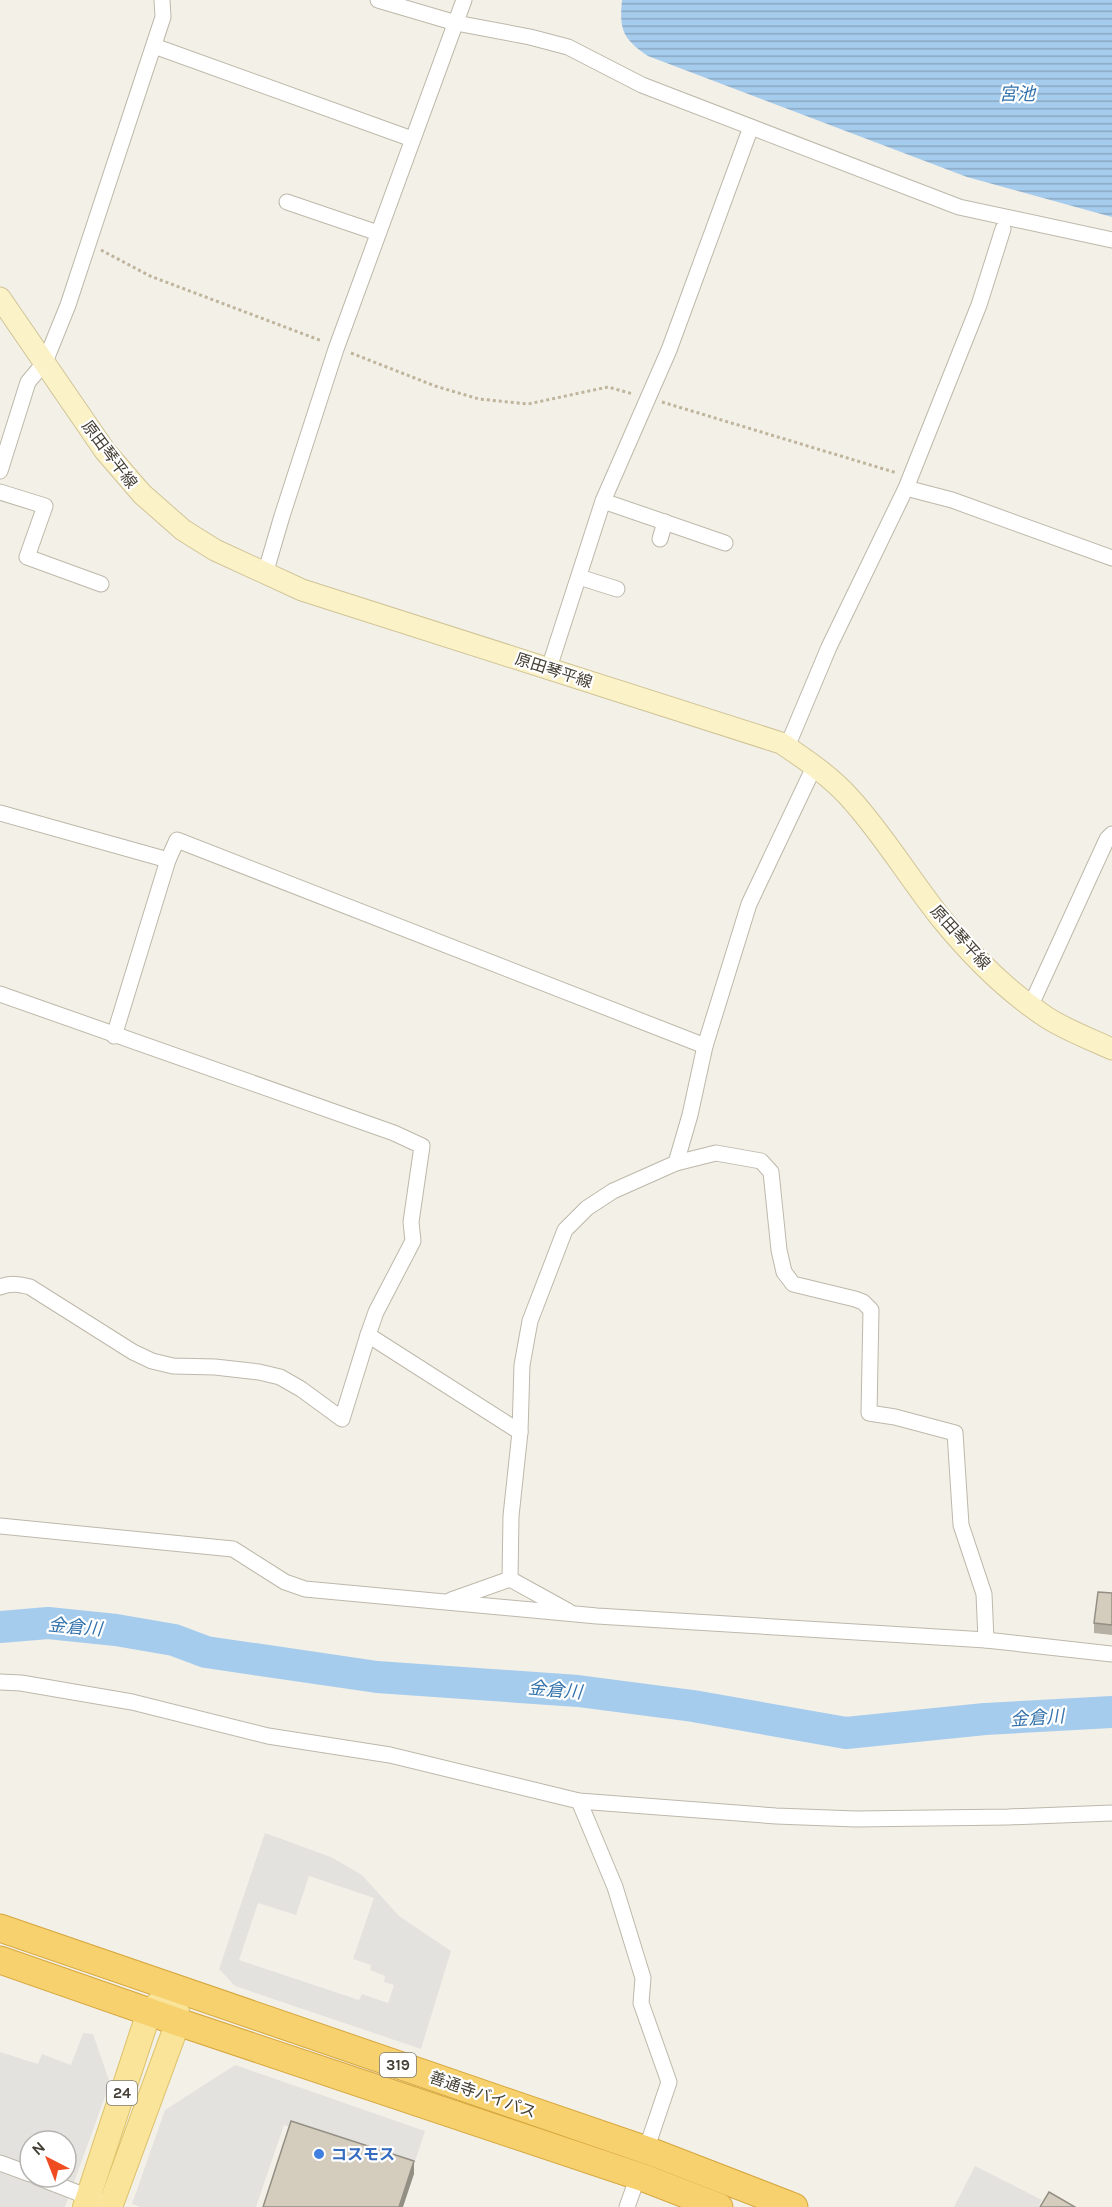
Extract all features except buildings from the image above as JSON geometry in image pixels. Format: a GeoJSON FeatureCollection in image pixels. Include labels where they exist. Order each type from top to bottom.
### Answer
{"type":"FeatureCollection","features":[{"type":"Feature","properties":{"kind":"highway","name":"善通寺バイパス"},"geometry":{"type":"LineString","coordinates":[[0,1928],[646,2150],[794,2207]]}},
{"type":"Feature","properties":{"kind":"highway","name":"善通寺バイパス"},"geometry":{"type":"LineString","coordinates":[[0,1960],[638,2176],[719,2207]]}},
{"type":"Feature","properties":{"kind":"main road","name":"原田琴平線"},"geometry":{"type":"LineString","coordinates":[[0,298],[105,451],[142,494],[183,530],[215,550],[302,590],[781,743],[849,796],[941,918],[1013,992],[1047,1018],[1112,1049]]}},
{"type":"Feature","properties":{"kind":"main road","name":"24"},"geometry":{"type":"LineString","coordinates":[[86,2202],[149,2012],[174,1989]]}},
{"type":"Feature","properties":{"kind":"main road","name":"24"},"geometry":{"type":"LineString","coordinates":[[111,2207],[178,2022],[174,1989]]}},
{"type":"Feature","properties":{"kind":"street"},"geometry":{"type":"LineString","coordinates":[[0,471],[28,382],[45,362],[89,244],[163,16],[162,0]]}},
{"type":"Feature","properties":{"kind":"street"},"geometry":{"type":"LineString","coordinates":[[378,0],[456,23],[530,37],[568,47],[642,85],[959,207],[1112,240]]}},
{"type":"Feature","properties":{"kind":"street"},"geometry":{"type":"LineString","coordinates":[[265,574],[337,347],[464,0]]}},
{"type":"Feature","properties":{"kind":"street"},"geometry":{"type":"LineString","coordinates":[[154,46],[412,139]]}},
{"type":"Feature","properties":{"kind":"street"},"geometry":{"type":"LineString","coordinates":[[549,668],[603,501],[669,350],[751,127]]}},
{"type":"Feature","properties":{"kind":"street"},"geometry":{"type":"LineString","coordinates":[[287,202],[378,233]]}},
{"type":"Feature","properties":{"kind":"street"},"geometry":{"type":"LineString","coordinates":[[787,747],[829,647],[908,483],[979,305],[1003,229]]}},
{"type":"Feature","properties":{"kind":"street"},"geometry":{"type":"LineString","coordinates":[[908,483],[1112,558]]}},
{"type":"Feature","properties":{"kind":"street"},"geometry":{"type":"LineString","coordinates":[[0,492],[45,506],[27,557],[101,584]]}},
{"type":"Feature","properties":{"kind":"street"},"geometry":{"type":"LineString","coordinates":[[603,501],[725,543]]}},
{"type":"Feature","properties":{"kind":"street"},"geometry":{"type":"LineString","coordinates":[[660,539],[665,522]]}},
{"type":"Feature","properties":{"kind":"street"},"geometry":{"type":"LineString","coordinates":[[579,577],[617,589]]}},
{"type":"Feature","properties":{"kind":"street"},"geometry":{"type":"LineString","coordinates":[[676,1163],[690,1115],[705,1046],[749,904],[814,767]]}},
{"type":"Feature","properties":{"kind":"street"},"geometry":{"type":"LineString","coordinates":[[0,813],[168,860]]}},
{"type":"Feature","properties":{"kind":"street"},"geometry":{"type":"LineString","coordinates":[[1031,1005],[1107,838],[1112,834]]}},
{"type":"Feature","properties":{"kind":"street"},"geometry":{"type":"LineString","coordinates":[[114,1036],[168,860],[177,840],[705,1046]]}},
{"type":"Feature","properties":{"kind":"street"},"geometry":{"type":"LineString","coordinates":[[0,994],[394,1133],[422,1146],[411,1221],[413,1240],[376,1312],[342,1419],[280,1377],[259,1371],[173,1366],[152,1361],[133,1352],[30,1287],[18,1283],[0,1287]]}},
{"type":"Feature","properties":{"kind":"street"},"geometry":{"type":"LineString","coordinates":[[510,1579],[511,1516],[520,1432],[522,1365],[530,1321],[565,1230],[587,1208],[614,1191],[676,1163],[716,1153],[761,1161],[771,1172],[779,1250],[784,1272],[793,1284],[855,1299],[863,1302],[871,1310],[869,1413],[955,1433],[961,1525],[984,1594],[986,1640]]}},
{"type":"Feature","properties":{"kind":"street"},"geometry":{"type":"LineString","coordinates":[[368,1335],[520,1432]]}},
{"type":"Feature","properties":{"kind":"street"},"geometry":{"type":"LineString","coordinates":[[0,1526],[233,1549],[285,1582],[305,1589],[573,1614],[986,1640],[1112,1654]]}},
{"type":"Feature","properties":{"kind":"street"},"geometry":{"type":"LineString","coordinates":[[446,1602],[510,1579],[573,1614]]}},
{"type":"Feature","properties":{"kind":"street"},"geometry":{"type":"LineString","coordinates":[[0,1682],[21,1683],[132,1702],[268,1736],[390,1755],[579,1801],[776,1816],[856,1819],[1112,1813]]}},
{"type":"Feature","properties":{"kind":"street"},"geometry":{"type":"LineString","coordinates":[[579,1801],[615,1887],[643,1978],[641,2003],[669,2082],[646,2150]]}},
{"type":"Feature","properties":{"kind":"street"},"geometry":{"type":"LineString","coordinates":[[0,2163],[18,2170]]}},
{"type":"Feature","properties":{"kind":"street"},"geometry":{"type":"LineString","coordinates":[[627,2207],[638,2176]]}},
{"type":"Feature","properties":{"kind":"street"},"geometry":{"type":"LineString","coordinates":[[61,2189],[86,2202],[111,2207]]}},
{"type":"Feature","properties":{"kind":"path"},"geometry":{"type":"LineString","coordinates":[[89,244],[150,276],[435,386],[479,399],[528,404],[608,387],[847,457],[908,483]]}},
{"type":"Feature","properties":{"kind":"shaded area"},"geometry":{"type":"Polygon","coordinates":[[[265,1833],[331,1857],[362,1875],[399,1916],[451,1951],[421,2049],[235,1986],[219,1969],[265,1833]],[[309,1876],[296,1915],[258,1903],[239,1960],[359,2000],[362,1994],[388,2003],[394,1985],[384,1982],[385,1976],[370,1970],[371,1965],[353,1959],[374,1898],[309,1876]]]}},
{"type":"Feature","properties":{"kind":"shaded area"},"geometry":{"type":"Polygon","coordinates":[[[83,2033],[93,2034],[110,2083],[78,2171],[78,2129],[18,2129],[18,2189],[72,2189],[65,2207],[0,2207],[0,2052],[38,2064],[42,2054],[71,2065],[83,2033]]]}},
{"type":"Feature","properties":{"kind":"shaded area"},"geometry":{"type":"Polygon","coordinates":[[[235,2065],[425,2131],[413,2168],[284,2125],[256,2207],[140,2207],[132,2204],[165,2110],[235,2065]]]}},
{"type":"Feature","properties":{"kind":"shaded area"},"geometry":{"type":"Polygon","coordinates":[[[975,2166],[1042,2200],[1038,2207],[954,2207],[975,2166]]]}},
{"type":"Feature","properties":{"kind":"water","name":"宮池"},"geometry":{"type":"Polygon","coordinates":[[[622,0],[1112,0],[1112,217],[967,177],[648,56],[624,33],[621,19],[622,0]]]}},
{"type":"Feature","properties":{"kind":"waterway","name":"金倉川"},"geometry":{"type":"LineString","coordinates":[[0,1627],[48,1623],[116,1630],[174,1640],[206,1652],[377,1677],[578,1691],[693,1706],[846,1733],[985,1719],[1112,1712]]}},
{"type":"Feature","properties":{"kind":"place","name":"コスモス"},"geometry":{"type":"Point","coordinates":[319,2154]}}]}
